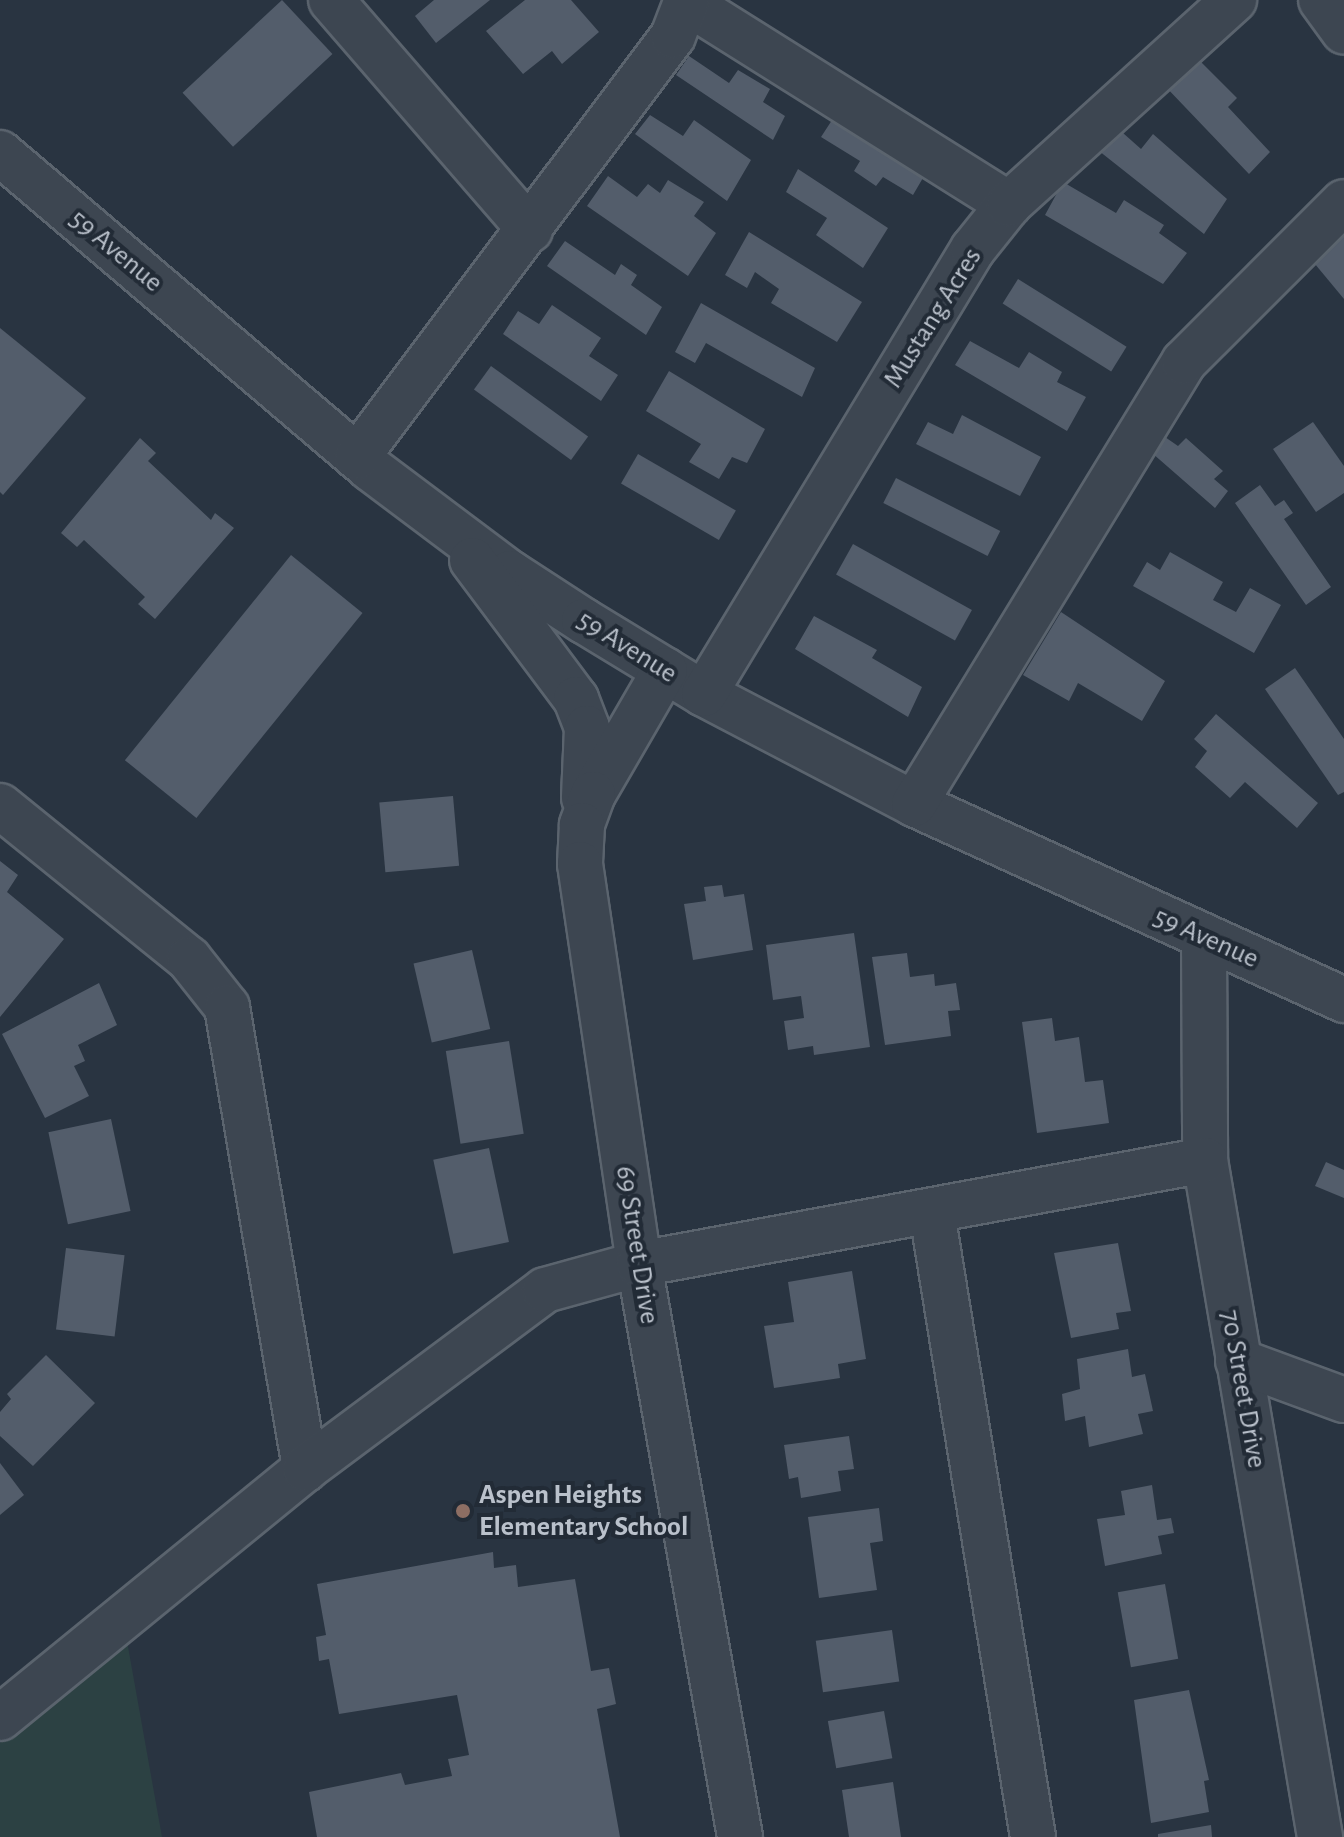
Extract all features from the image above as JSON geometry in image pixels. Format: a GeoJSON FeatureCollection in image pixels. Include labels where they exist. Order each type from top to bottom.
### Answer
{"type":"FeatureCollection","features":[{"type":"Feature","properties":{"kind":"street"},"geometry":{"type":"LineString","coordinates":[[331,0],[530,230]]}},
{"type":"Feature","properties":{"kind":"street","name":"Mustang Acres"},"geometry":{"type":"LineString","coordinates":[[704,694],[973,249],[1009,204],[1234,0]]}},
{"type":"Feature","properties":{"kind":"street"},"geometry":{"type":"LineString","coordinates":[[1321,0],[1344,32]]}},
{"type":"Feature","properties":{"kind":"street"},"geometry":{"type":"LineString","coordinates":[[357,457],[673,36],[687,1],[1009,204]]}},
{"type":"Feature","properties":{"kind":"street","name":"59 Avenue"},"geometry":{"type":"LineString","coordinates":[[0,153],[357,457],[510,573],[704,694],[914,804],[1344,1000]]}},
{"type":"Feature","properties":{"kind":"street"},"geometry":{"type":"LineString","coordinates":[[914,804],[1184,362],[1344,202]]}},
{"type":"Feature","properties":{"kind":"street"},"geometry":{"type":"LineString","coordinates":[[446,526],[576,699],[587,728],[582,825]]}},
{"type":"Feature","properties":{"kind":"street","name":"69 Street Drive"},"geometry":{"type":"LineString","coordinates":[[665,670],[610,760],[582,825],[580,864],[639,1264],[740,1837]]}},
{"type":"Feature","properties":{"kind":"street"},"geometry":{"type":"LineString","coordinates":[[0,806],[189,959],[227,1007],[305,1469]]}},
{"type":"Feature","properties":{"kind":"street","name":"70 Street Drive"},"geometry":{"type":"LineString","coordinates":[[1204,938],[1205,1160],[1320,1837]]}},
{"type":"Feature","properties":{"kind":"street"},"geometry":{"type":"LineString","coordinates":[[0,1718],[305,1469],[545,1290],[639,1264],[932,1213],[1205,1160]]}},
{"type":"Feature","properties":{"kind":"street"},"geometry":{"type":"LineString","coordinates":[[932,1213],[1033,1837]]}},
{"type":"Feature","properties":{"kind":"street"},"geometry":{"type":"LineString","coordinates":[[1238,1361],[1344,1400]]}},
{"type":"Feature","properties":{"kind":"green space"},"geometry":{"type":"Polygon","coordinates":[[[127,1641],[162,1837],[0,1837],[0,1743],[127,1641]]]}},
{"type":"Feature","properties":{"kind":"building"},"geometry":{"type":"Polygon","coordinates":[[[282,0],[332,54],[233,147],[183,93],[282,0]]]}},
{"type":"Feature","properties":{"kind":"building"},"geometry":{"type":"Polygon","coordinates":[[[434,0],[490,0],[436,43],[415,16],[434,0]]]}},
{"type":"Feature","properties":{"kind":"building"},"geometry":{"type":"Polygon","coordinates":[[[525,0],[571,0],[599,32],[562,64],[552,51],[523,74],[486,31],[525,0]]]}},
{"type":"Feature","properties":{"kind":"building"},"geometry":{"type":"Polygon","coordinates":[[[1193,54],[1237,98],[1228,107],[1270,152],[1249,174],[1163,84],[1193,54]]]}},
{"type":"Feature","properties":{"kind":"building"},"geometry":{"type":"Polygon","coordinates":[[[689,56],[729,83],[738,70],[770,89],[763,102],[785,116],[773,140],[676,75],[689,56]]]}},
{"type":"Feature","properties":{"kind":"building"},"geometry":{"type":"Polygon","coordinates":[[[650,115],[683,136],[694,120],[751,160],[727,201],[635,134],[650,115]]]}},
{"type":"Feature","properties":{"kind":"building"},"geometry":{"type":"Polygon","coordinates":[[[834,117],[927,171],[913,195],[883,177],[876,186],[854,171],[860,161],[821,137],[834,117]]]}},
{"type":"Feature","properties":{"kind":"building"},"geometry":{"type":"Polygon","coordinates":[[[1114,125],[1141,149],[1153,134],[1227,199],[1204,234],[1094,147],[1114,125]]]}},
{"type":"Feature","properties":{"kind":"building"},"geometry":{"type":"Polygon","coordinates":[[[798,169],[888,228],[863,268],[816,235],[827,218],[786,192],[798,169]]]}},
{"type":"Feature","properties":{"kind":"building"},"geometry":{"type":"Polygon","coordinates":[[[608,176],[637,197],[648,184],[660,193],[668,180],[704,202],[694,216],[716,233],[688,276],[587,206],[608,176]]]}},
{"type":"Feature","properties":{"kind":"building"},"geometry":{"type":"Polygon","coordinates":[[[1063,182],[1116,213],[1124,200],[1164,225],[1159,233],[1187,253],[1163,284],[1045,215],[1063,182]]]}},
{"type":"Feature","properties":{"kind":"building"},"geometry":{"type":"Polygon","coordinates":[[[1344,221],[1344,299],[1305,252],[1344,221]]]}},
{"type":"Feature","properties":{"kind":"building"},"geometry":{"type":"Polygon","coordinates":[[[749,232],[862,302],[837,342],[771,303],[779,289],[755,272],[747,288],[725,275],[749,232]]]}},
{"type":"Feature","properties":{"kind":"building"},"geometry":{"type":"Polygon","coordinates":[[[565,241],[615,275],[621,264],[637,275],[631,285],[662,307],[646,335],[547,266],[565,241]]]}},
{"type":"Feature","properties":{"kind":"building"},"geometry":{"type":"Polygon","coordinates":[[[1018,279],[1127,347],[1111,371],[1003,304],[1018,279]]]}},
{"type":"Feature","properties":{"kind":"building"},"geometry":{"type":"Polygon","coordinates":[[[701,303],[815,368],[802,397],[706,343],[695,363],[675,352],[701,303]]]}},
{"type":"Feature","properties":{"kind":"building"},"geometry":{"type":"Polygon","coordinates":[[[552,305],[601,338],[589,356],[618,375],[601,401],[503,334],[518,311],[539,324],[552,305]]]}},
{"type":"Feature","properties":{"kind":"building"},"geometry":{"type":"Polygon","coordinates":[[[0,328],[86,398],[3,495],[0,492],[0,328]]]}},
{"type":"Feature","properties":{"kind":"building"},"geometry":{"type":"Polygon","coordinates":[[[970,341],[1019,368],[1029,352],[1062,372],[1057,382],[1086,397],[1067,431],[955,365],[970,341]]]}},
{"type":"Feature","properties":{"kind":"building"},"geometry":{"type":"Polygon","coordinates":[[[491,366],[588,437],[571,460],[474,389],[491,366]]]}},
{"type":"Feature","properties":{"kind":"building"},"geometry":{"type":"Polygon","coordinates":[[[669,371],[765,429],[747,463],[732,457],[719,479],[689,462],[701,444],[646,411],[669,371]]]}},
{"type":"Feature","properties":{"kind":"building"},"geometry":{"type":"Polygon","coordinates":[[[962,415],[1041,457],[1020,496],[916,444],[928,422],[953,434],[962,415]]]}},
{"type":"Feature","properties":{"kind":"building"},"geometry":{"type":"Polygon","coordinates":[[[1313,422],[1344,466],[1344,493],[1316,512],[1273,449],[1313,422]]]}},
{"type":"Feature","properties":{"kind":"building"},"geometry":{"type":"Polygon","coordinates":[[[1165,437],[1178,446],[1186,438],[1223,471],[1214,479],[1228,491],[1215,508],[1152,453],[1165,437]]]}},
{"type":"Feature","properties":{"kind":"building"},"geometry":{"type":"Polygon","coordinates":[[[140,438],[156,453],[148,461],[211,520],[215,513],[234,528],[155,619],[138,604],[145,597],[84,540],[77,547],[61,533],[140,438]]]}},
{"type":"Feature","properties":{"kind":"building"},"geometry":{"type":"Polygon","coordinates":[[[638,454],[736,511],[719,540],[621,483],[638,454]]]}},
{"type":"Feature","properties":{"kind":"building"},"geometry":{"type":"Polygon","coordinates":[[[896,478],[1000,531],[988,556],[883,503],[896,478]]]}},
{"type":"Feature","properties":{"kind":"building"},"geometry":{"type":"Polygon","coordinates":[[[1260,485],[1275,506],[1284,500],[1293,513],[1284,519],[1331,587],[1306,605],[1235,503],[1260,485]]]}},
{"type":"Feature","properties":{"kind":"building"},"geometry":{"type":"Polygon","coordinates":[[[853,544],[972,610],[955,641],[836,575],[853,544]]]}},
{"type":"Feature","properties":{"kind":"building"},"geometry":{"type":"Polygon","coordinates":[[[1170,552],[1223,582],[1213,600],[1236,612],[1250,588],[1281,605],[1254,653],[1133,586],[1147,562],[1160,570],[1170,552]]]}},
{"type":"Feature","properties":{"kind":"building"},"geometry":{"type":"Polygon","coordinates":[[[291,555],[362,613],[196,818],[125,760],[291,555]]]}},
{"type":"Feature","properties":{"kind":"building"},"geometry":{"type":"Polygon","coordinates":[[[1061,612],[1165,681],[1142,721],[1078,683],[1069,701],[1023,675],[1061,612]]]}},
{"type":"Feature","properties":{"kind":"building"},"geometry":{"type":"Polygon","coordinates":[[[814,616],[877,650],[872,658],[922,687],[908,717],[795,649],[814,616]]]}},
{"type":"Feature","properties":{"kind":"building"},"geometry":{"type":"Polygon","coordinates":[[[1295,668],[1344,739],[1344,792],[1338,795],[1265,689],[1295,668]]]}},
{"type":"Feature","properties":{"kind":"building"},"geometry":{"type":"Polygon","coordinates":[[[1216,714],[1318,803],[1297,828],[1245,782],[1230,798],[1195,767],[1207,751],[1194,739],[1216,714]]]}},
{"type":"Feature","properties":{"kind":"building"},"geometry":{"type":"Polygon","coordinates":[[[453,796],[459,866],[385,872],[379,802],[453,796]]]}},
{"type":"Feature","properties":{"kind":"building"},"geometry":{"type":"Polygon","coordinates":[[[0,861],[18,875],[7,892],[64,939],[0,1017],[0,861]]]}},
{"type":"Feature","properties":{"kind":"building"},"geometry":{"type":"Polygon","coordinates":[[[722,885],[724,897],[744,894],[753,950],[693,960],[684,904],[706,901],[704,887],[722,885]]]}},
{"type":"Feature","properties":{"kind":"building"},"geometry":{"type":"Polygon","coordinates":[[[854,933],[870,1047],[814,1055],[813,1046],[788,1050],[784,1021],[804,1018],[801,996],[773,1000],[766,945],[854,933]]]}},
{"type":"Feature","properties":{"kind":"building"},"geometry":{"type":"Polygon","coordinates":[[[472,950],[490,1029],[432,1042],[414,963],[472,950]]]}},
{"type":"Feature","properties":{"kind":"building"},"geometry":{"type":"Polygon","coordinates":[[[907,953],[910,977],[934,974],[935,986],[956,983],[960,1010],[948,1011],[951,1036],[885,1045],[872,957],[907,953]]]}},
{"type":"Feature","properties":{"kind":"building"},"geometry":{"type":"Polygon","coordinates":[[[99,983],[117,1025],[78,1045],[85,1061],[74,1066],[89,1096],[45,1118],[2,1034],[99,983]]]}},
{"type":"Feature","properties":{"kind":"building"},"geometry":{"type":"Polygon","coordinates":[[[1052,1018],[1055,1041],[1079,1037],[1085,1082],[1103,1080],[1109,1123],[1037,1133],[1022,1022],[1052,1018]]]}},
{"type":"Feature","properties":{"kind":"building"},"geometry":{"type":"Polygon","coordinates":[[[509,1041],[524,1134],[460,1144],[446,1051],[509,1041]]]}},
{"type":"Feature","properties":{"kind":"building"},"geometry":{"type":"Polygon","coordinates":[[[111,1119],[131,1211],[68,1224],[48,1132],[111,1119]]]}},
{"type":"Feature","properties":{"kind":"building"},"geometry":{"type":"Polygon","coordinates":[[[489,1148],[509,1242],[453,1254],[433,1160],[489,1148]]]}},
{"type":"Feature","properties":{"kind":"building"},"geometry":{"type":"Polygon","coordinates":[[[1326,1162],[1344,1170],[1344,1198],[1315,1186],[1326,1162]]]}},
{"type":"Feature","properties":{"kind":"building"},"geometry":{"type":"Polygon","coordinates":[[[1118,1243],[1131,1311],[1116,1313],[1119,1329],[1071,1338],[1054,1253],[1118,1243]]]}},
{"type":"Feature","properties":{"kind":"building"},"geometry":{"type":"Polygon","coordinates":[[[66,1248],[125,1255],[115,1337],[56,1329],[66,1248]]]}},
{"type":"Feature","properties":{"kind":"building"},"geometry":{"type":"Polygon","coordinates":[[[852,1271],[866,1359],[838,1364],[840,1378],[774,1388],[764,1326],[794,1322],[788,1282],[852,1271]]]}},
{"type":"Feature","properties":{"kind":"building"},"geometry":{"type":"Polygon","coordinates":[[[1128,1349],[1132,1377],[1145,1374],[1153,1411],[1138,1414],[1143,1434],[1089,1447],[1085,1416],[1065,1421],[1062,1394],[1080,1389],[1077,1359],[1128,1349]]]}},
{"type":"Feature","properties":{"kind":"building"},"geometry":{"type":"Polygon","coordinates":[[[46,1355],[95,1403],[33,1466],[0,1436],[0,1412],[11,1399],[7,1394],[46,1355]]]}},
{"type":"Feature","properties":{"kind":"building"},"geometry":{"type":"Polygon","coordinates":[[[849,1436],[854,1469],[838,1471],[841,1491],[801,1498],[798,1477],[789,1479],[784,1445],[849,1436]]]}},
{"type":"Feature","properties":{"kind":"building"},"geometry":{"type":"Polygon","coordinates":[[[0,1463],[24,1495],[0,1515],[0,1463]]]}},
{"type":"Feature","properties":{"kind":"building"},"geometry":{"type":"Polygon","coordinates":[[[1152,1485],[1157,1520],[1171,1518],[1174,1533],[1158,1536],[1162,1554],[1105,1566],[1097,1519],[1125,1515],[1121,1491],[1152,1485]]]}},
{"type":"Feature","properties":{"kind":"building"},"geometry":{"type":"Polygon","coordinates":[[[879,1508],[883,1541],[870,1543],[877,1590],[819,1598],[808,1517],[879,1508]]]}},
{"type":"Feature","properties":{"kind":"building"},"geometry":{"type":"Polygon","coordinates":[[[493,1552],[494,1568],[516,1565],[518,1587],[575,1579],[591,1671],[609,1668],[616,1704],[597,1709],[620,1837],[317,1837],[309,1792],[401,1773],[405,1785],[452,1776],[448,1759],[469,1755],[457,1695],[339,1714],[329,1659],[319,1661],[316,1637],[326,1635],[317,1584],[493,1552]]]}},
{"type":"Feature","properties":{"kind":"building"},"geometry":{"type":"Polygon","coordinates":[[[1165,1584],[1178,1659],[1131,1667],[1118,1592],[1165,1584]]]}},
{"type":"Feature","properties":{"kind":"building"},"geometry":{"type":"Polygon","coordinates":[[[892,1630],[899,1681],[823,1692],[816,1641],[892,1630]]]}},
{"type":"Feature","properties":{"kind":"building"},"geometry":{"type":"Polygon","coordinates":[[[1189,1690],[1209,1780],[1204,1781],[1209,1812],[1151,1823],[1134,1700],[1189,1690]]]}},
{"type":"Feature","properties":{"kind":"building"},"geometry":{"type":"Polygon","coordinates":[[[884,1711],[892,1758],[836,1768],[828,1721],[884,1711]]]}},
{"type":"Feature","properties":{"kind":"building"},"geometry":{"type":"Polygon","coordinates":[[[893,1782],[901,1837],[849,1837],[842,1790],[893,1782]]]}},
{"type":"Feature","properties":{"kind":"building"},"geometry":{"type":"Polygon","coordinates":[[[1211,1825],[1212,1837],[1158,1837],[1158,1834],[1211,1825]]]}},
{"type":"Feature","properties":{"kind":"place","name":"Aspen Heights Elementary School"},"geometry":{"type":"Point","coordinates":[463,1511]}}]}
